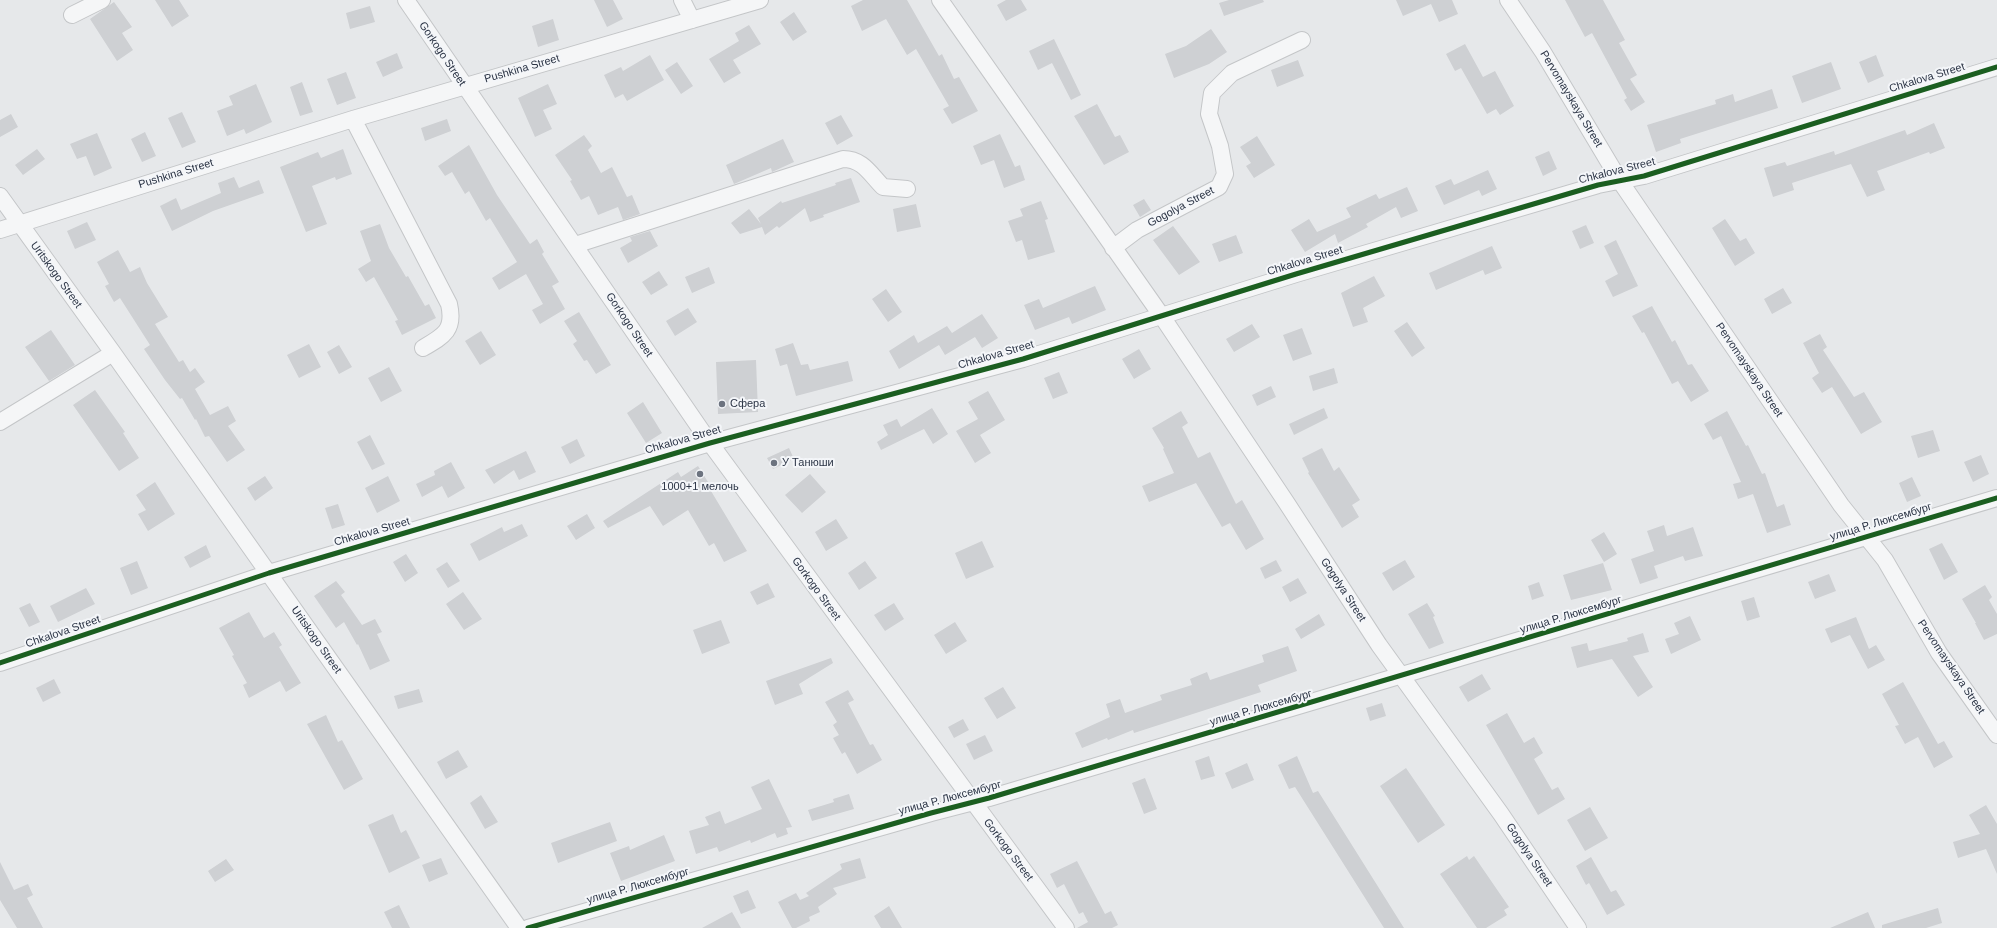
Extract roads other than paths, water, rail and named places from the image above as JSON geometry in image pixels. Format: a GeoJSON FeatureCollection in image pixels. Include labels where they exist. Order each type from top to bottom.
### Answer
{"type":"FeatureCollection","features":[{"type":"Feature","properties":{"kind":"street"},"geometry":{"type":"LineString","coordinates":[[72,15],[102,0]]}},
{"type":"Feature","properties":{"kind":"street","name":"Gorkogo Street"},"geometry":{"type":"LineString","coordinates":[[406,0],[710,443],[972,802],[1066,928]]}},
{"type":"Feature","properties":{"kind":"street"},"geometry":{"type":"LineString","coordinates":[[682,0],[692,20]]}},
{"type":"Feature","properties":{"kind":"street","name":"Pushkina Street"},"geometry":{"type":"LineString","coordinates":[[0,230],[353,119],[760,0]]}},
{"type":"Feature","properties":{"kind":"street","name":"Gogolya Street"},"geometry":{"type":"LineString","coordinates":[[940,0],[1161,315],[1380,645],[1501,814],[1578,928]]}},
{"type":"Feature","properties":{"kind":"street","name":"Pervomayskaya Street"},"geometry":{"type":"LineString","coordinates":[[1508,0],[1543,52],[1620,181],[1841,505],[1884,560],[1938,653],[1997,735]]}},
{"type":"Feature","properties":{"kind":"street","name":"Gogolya Street"},"geometry":{"type":"LineString","coordinates":[[1114,248],[1137,230],[1219,187],[1225,174],[1220,146],[1209,114],[1212,93],[1232,73],[1302,40]]}},
{"type":"Feature","properties":{"kind":"street","name":"Chkalova Street"},"geometry":{"type":"LineString","coordinates":[[0,664],[269,573],[710,443],[1023,359],[1161,315],[1582,189],[1644,176],[1997,67]]}},
{"type":"Feature","properties":{"kind":"street"},"geometry":{"type":"LineString","coordinates":[[353,119],[448,304],[452,316],[449,328],[443,336],[423,348]]}},
{"type":"Feature","properties":{"kind":"street"},"geometry":{"type":"LineString","coordinates":[[575,245],[843,159],[853,159],[862,164],[883,187],[907,189]]}},
{"type":"Feature","properties":{"kind":"street","name":"Uritskogo Street"},"geometry":{"type":"LineString","coordinates":[[0,196],[269,573],[519,928]]}},
{"type":"Feature","properties":{"kind":"street"},"geometry":{"type":"LineString","coordinates":[[0,422],[113,353]]}},
{"type":"Feature","properties":{"kind":"street","name":"улица Р. Люксембург"},"geometry":{"type":"LineString","coordinates":[[528,928],[972,802],[1403,676],[1997,498]]}},
{"type":"Feature","properties":{"kind":"place","name":"Сфера"},"geometry":{"type":"Point","coordinates":[722,404]}},
{"type":"Feature","properties":{"kind":"place","name":"У Танюши"},"geometry":{"type":"Point","coordinates":[774,463]}},
{"type":"Feature","properties":{"kind":"place","name":"1000+1 мелочь"},"geometry":{"type":"Point","coordinates":[700,474]}}]}
